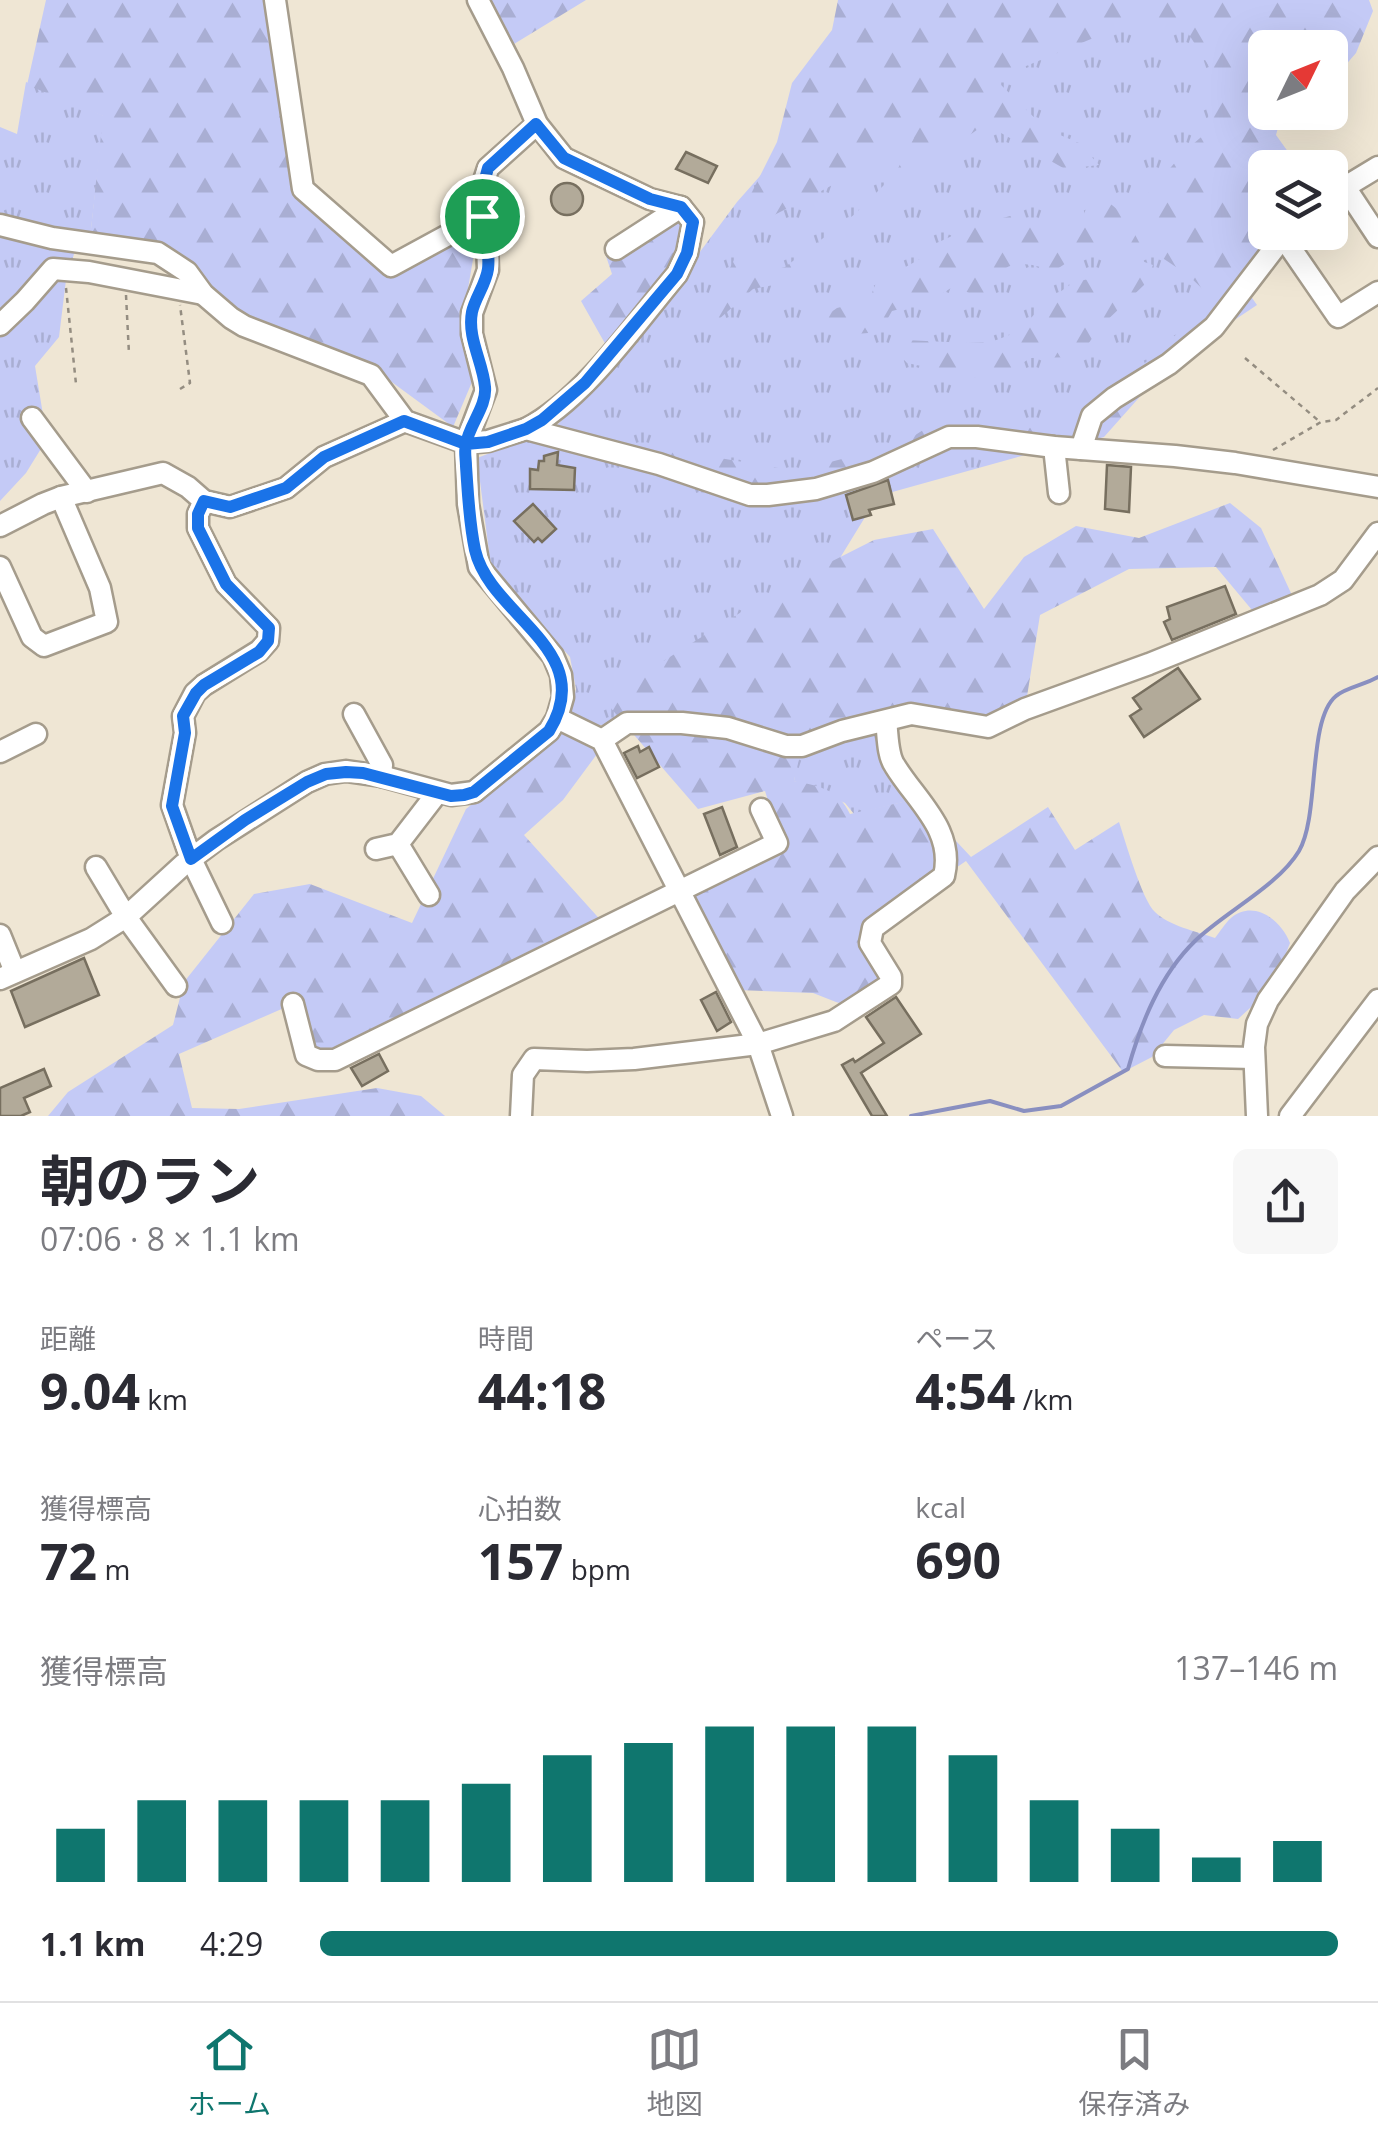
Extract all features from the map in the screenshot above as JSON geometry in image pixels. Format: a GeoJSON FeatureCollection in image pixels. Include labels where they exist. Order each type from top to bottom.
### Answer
{"type":"FeatureCollection","features":[{"type":"Feature","properties":{"kind":"street"},"geometry":{"type":"LineString","coordinates":[[276,0],[303,189],[391,266],[482,216]]}},
{"type":"Feature","properties":{"kind":"street"},"geometry":{"type":"LineString","coordinates":[[0,225],[52,238],[158,253],[187,272],[203,294],[244,326],[371,374],[404,421],[466,444],[488,442],[526,429],[558,409],[585,383],[677,274],[687,253],[693,222],[681,207],[650,199],[564,158],[536,124],[478,0]]}},
{"type":"Feature","properties":{"kind":"street"},"geometry":{"type":"LineString","coordinates":[[0,935],[8,976],[91,939],[126,916],[191,859],[307,782],[326,774],[346,772],[381,776],[451,796],[474,792],[549,731],[563,697],[561,676],[553,656],[479,567],[468,504],[466,444],[486,390],[472,334],[472,313],[488,270],[482,190],[488,168],[536,124]]}},
{"type":"Feature","properties":{"kind":"street"},"geometry":{"type":"LineString","coordinates":[[1348,186],[1378,167]]}},
{"type":"Feature","properties":{"kind":"street"},"geometry":{"type":"LineString","coordinates":[[1348,204],[1378,237]]}},
{"type":"Feature","properties":{"kind":"street"},"geometry":{"type":"LineString","coordinates":[[616,249],[681,207]]}},
{"type":"Feature","properties":{"kind":"street"},"geometry":{"type":"LineString","coordinates":[[1082,449],[1092,416],[1169,364],[1214,326],[1274,250]]}},
{"type":"Feature","properties":{"kind":"street"},"geometry":{"type":"LineString","coordinates":[[1296,250],[1338,317],[1378,292]]}},
{"type":"Feature","properties":{"kind":"street"},"geometry":{"type":"LineString","coordinates":[[0,325],[53,269],[203,294]]}},
{"type":"Feature","properties":{"kind":"street"},"geometry":{"type":"LineString","coordinates":[[32,418],[86,492]]}},
{"type":"Feature","properties":{"kind":"street"},"geometry":{"type":"LineString","coordinates":[[0,526],[62,497],[163,473],[204,501],[230,507],[286,488],[324,457],[404,421]]}},
{"type":"Feature","properties":{"kind":"street"},"geometry":{"type":"LineString","coordinates":[[526,429],[658,464],[750,495],[816,488],[873,472],[949,437],[1175,456],[1378,487]]}},
{"type":"Feature","properties":{"kind":"street"},"geometry":{"type":"LineString","coordinates":[[1054,448],[1059,493]]}},
{"type":"Feature","properties":{"kind":"street"},"geometry":{"type":"LineString","coordinates":[[0,566],[32,638],[44,646],[107,622],[100,588],[62,497]]}},
{"type":"Feature","properties":{"kind":"street"},"geometry":{"type":"LineString","coordinates":[[204,501],[198,514],[198,528],[226,584],[269,628],[268,641],[259,652],[204,685],[183,716],[185,733],[172,806],[191,859],[222,923]]}},
{"type":"Feature","properties":{"kind":"street"},"geometry":{"type":"LineString","coordinates":[[602,740],[627,723],[728,728],[786,746],[802,746],[912,714],[988,727],[1320,594],[1343,580],[1378,533]]}},
{"type":"Feature","properties":{"kind":"street"},"geometry":{"type":"LineString","coordinates":[[354,714],[382,765],[381,776]]}},
{"type":"Feature","properties":{"kind":"street"},"geometry":{"type":"LineString","coordinates":[[557,718],[602,740],[758,1044],[782,1116]]}},
{"type":"Feature","properties":{"kind":"street"},"geometry":{"type":"LineString","coordinates":[[521,1116],[523,1076],[534,1059],[634,1058],[758,1044],[834,1021],[890,984],[891,976],[870,943],[873,928],[944,876],[948,858],[939,830],[892,764],[886,720]]}},
{"type":"Feature","properties":{"kind":"street"},"geometry":{"type":"LineString","coordinates":[[0,752],[36,734]]}},
{"type":"Feature","properties":{"kind":"street"},"geometry":{"type":"LineString","coordinates":[[376,849],[398,844],[438,792]]}},
{"type":"Feature","properties":{"kind":"street"},"geometry":{"type":"LineString","coordinates":[[293,1004],[306,1055],[335,1060],[777,843],[760,809]]}},
{"type":"Feature","properties":{"kind":"street"},"geometry":{"type":"LineString","coordinates":[[398,844],[429,895]]}},
{"type":"Feature","properties":{"kind":"street"},"geometry":{"type":"LineString","coordinates":[[1257,1116],[1257,1024],[1268,1000],[1345,890],[1378,857]]}},
{"type":"Feature","properties":{"kind":"street"},"geometry":{"type":"LineString","coordinates":[[96,868],[176,986]]}},
{"type":"Feature","properties":{"kind":"street"},"geometry":{"type":"LineString","coordinates":[[1290,1116],[1378,1000]]}},
{"type":"Feature","properties":{"kind":"street"},"geometry":{"type":"LineString","coordinates":[[1350,1036],[1378,1034]]}},
{"type":"Feature","properties":{"kind":"street"},"geometry":{"type":"LineString","coordinates":[[1165,1056],[1254,1058]]}},
{"type":"Feature","properties":{"kind":"path"},"geometry":{"type":"LineString","coordinates":[[65,271],[76,384]]}},
{"type":"Feature","properties":{"kind":"path"},"geometry":{"type":"LineString","coordinates":[[124,279],[129,354]]}},
{"type":"Feature","properties":{"kind":"path"},"geometry":{"type":"LineString","coordinates":[[178,289],[190,383],[180,388]]}},
{"type":"Feature","properties":{"kind":"path"},"geometry":{"type":"LineString","coordinates":[[1245,358],[1320,422]]}},
{"type":"Feature","properties":{"kind":"path"},"geometry":{"type":"LineString","coordinates":[[1262,468],[1273,449],[1320,422],[1336,420],[1378,388]]}},
{"type":"Feature","properties":{"kind":"green space"},"geometry":{"type":"Polygon","coordinates":[[[46,0],[267,0],[296,190],[389,272],[478,230],[462,324],[472,382],[453,427],[374,369],[247,317],[197,273],[90,238],[103,116],[27,85],[46,0]]]}},
{"type":"Feature","properties":{"kind":"green space"},"geometry":{"type":"Polygon","coordinates":[[[487,0],[586,0],[514,44],[487,0]]]}},
{"type":"Feature","properties":{"kind":"green space"},"geometry":{"type":"Polygon","coordinates":[[[838,0],[1369,0],[1373,11],[1356,53],[1348,62],[1348,30],[1248,30],[1248,130],[1277,130],[1276,135],[1287,150],[1248,150],[1248,250],[1269,250],[1214,327],[1169,364],[1104,437],[1077,445],[962,446],[816,489],[748,486],[644,455],[654,447],[796,471],[903,443],[937,421],[982,422],[1023,429],[1071,419],[1090,399],[1124,382],[1214,300],[1188,275],[1161,257],[1139,204],[1207,132],[1212,71],[1188,33],[1127,24],[1019,69],[999,83],[1046,129],[1079,143],[1099,165],[1065,169],[985,124],[927,166],[886,207],[794,281],[753,289],[718,320],[702,316],[739,250],[759,249],[770,271],[785,267],[855,214],[895,174],[914,138],[745,230],[736,224],[777,142],[792,83],[832,30],[838,0]]]}},
{"type":"Feature","properties":{"kind":"green space"},"geometry":{"type":"Polygon","coordinates":[[[1187,0],[1248,90],[1248,105],[1210,238],[1257,305],[1054,447],[878,496],[821,589],[672,726],[597,725],[570,714],[576,689],[570,657],[491,567],[477,458],[553,429],[613,369],[737,202],[896,23],[1187,0]]]}},
{"type":"Feature","properties":{"kind":"green space"},"geometry":{"type":"Polygon","coordinates":[[[26,82],[104,116],[90,238],[0,222],[0,127],[17,134],[26,82]]]}},
{"type":"Feature","properties":{"kind":"green space"},"geometry":{"type":"Polygon","coordinates":[[[1103,199],[1121,214],[1142,248],[1122,254],[1106,244],[1054,271],[1013,265],[998,275],[987,296],[954,286],[931,301],[892,311],[880,332],[832,336],[820,320],[837,308],[869,300],[876,283],[922,258],[941,241],[974,226],[1010,216],[1030,218],[1040,232],[1065,231],[1077,225],[1087,204],[1103,199]]]}},
{"type":"Feature","properties":{"kind":"green space"},"geometry":{"type":"Polygon","coordinates":[[[665,214],[684,220],[675,261],[607,347],[581,301],[612,274],[605,253],[665,214]]]}},
{"type":"Feature","properties":{"kind":"green space"},"geometry":{"type":"Polygon","coordinates":[[[0,229],[78,241],[66,280],[59,337],[35,366],[47,439],[26,473],[0,501],[0,229]]]}},
{"type":"Feature","properties":{"kind":"green space"},"geometry":{"type":"Polygon","coordinates":[[[1136,259],[1153,265],[1144,285],[1100,327],[1079,357],[1030,358],[1014,369],[949,380],[907,363],[894,349],[905,340],[991,342],[1020,331],[1043,304],[1074,282],[1104,276],[1136,259]]]}},
{"type":"Feature","properties":{"kind":"green space"},"geometry":{"type":"Polygon","coordinates":[[[1230,503],[1261,528],[1296,604],[1252,610],[1216,567],[1129,569],[1040,615],[1025,709],[988,727],[916,722],[802,746],[794,781],[834,794],[850,814],[920,798],[971,857],[1048,807],[1075,850],[1119,822],[1145,895],[1161,917],[1215,938],[1231,918],[1249,911],[1266,915],[1280,927],[1290,943],[1273,987],[1238,1019],[1204,1015],[1174,1030],[1152,1057],[1123,1072],[966,861],[864,931],[893,988],[859,1008],[813,993],[737,990],[691,892],[781,841],[765,791],[698,809],[603,699],[781,587],[874,540],[933,529],[984,609],[1024,557],[1076,526],[1139,538],[1230,503]]]}},
{"type":"Feature","properties":{"kind":"green space"},"geometry":{"type":"Polygon","coordinates":[[[564,730],[600,750],[563,800],[524,835],[605,925],[314,1058],[293,1004],[179,1054],[192,1108],[239,1109],[377,1088],[421,1096],[445,1116],[48,1116],[68,1092],[173,1025],[184,982],[254,894],[310,884],[412,923],[466,809],[564,730]]]}},
{"type":"Feature","properties":{"kind":"green space"},"geometry":{"type":"Polygon","coordinates":[[[866,732],[884,733],[920,798],[854,814],[845,803],[794,781],[799,746],[866,732]]]}},
{"type":"Feature","properties":{"kind":"building"},"geometry":{"type":"Polygon","coordinates":[[[686,152],[717,166],[708,183],[676,169],[686,152]]]}},
{"type":"Feature","properties":{"kind":"building"},"geometry":{"type":"Polygon","coordinates":[[[567,183],[578,188],[583,199],[578,210],[567,215],[556,210],[551,199],[556,188],[567,183]]]}},
{"type":"Feature","properties":{"kind":"building"},"geometry":{"type":"Polygon","coordinates":[[[558,452],[557,465],[575,468],[574,490],[530,489],[530,469],[538,470],[544,456],[558,452]]]}},
{"type":"Feature","properties":{"kind":"building"},"geometry":{"type":"Polygon","coordinates":[[[1107,465],[1131,467],[1129,512],[1105,509],[1107,465]]]}},
{"type":"Feature","properties":{"kind":"building"},"geometry":{"type":"Polygon","coordinates":[[[888,480],[894,504],[869,510],[871,515],[853,520],[846,495],[888,480]]]}},
{"type":"Feature","properties":{"kind":"building"},"geometry":{"type":"Polygon","coordinates":[[[533,504],[556,529],[542,542],[538,538],[534,542],[514,521],[533,504]]]}},
{"type":"Feature","properties":{"kind":"building"},"geometry":{"type":"Polygon","coordinates":[[[1225,586],[1236,614],[1172,640],[1164,622],[1170,619],[1167,607],[1225,586]]]}},
{"type":"Feature","properties":{"kind":"building"},"geometry":{"type":"Polygon","coordinates":[[[1178,668],[1200,699],[1144,737],[1130,716],[1141,709],[1133,698],[1178,668]]]}},
{"type":"Feature","properties":{"kind":"building"},"geometry":{"type":"Polygon","coordinates":[[[638,746],[640,752],[649,747],[659,767],[637,778],[624,753],[638,746]]]}},
{"type":"Feature","properties":{"kind":"building"},"geometry":{"type":"Polygon","coordinates":[[[722,807],[737,847],[720,855],[704,814],[722,807]]]}},
{"type":"Feature","properties":{"kind":"building"},"geometry":{"type":"Polygon","coordinates":[[[84,958],[99,995],[25,1027],[11,991],[84,958]]]}},
{"type":"Feature","properties":{"kind":"building"},"geometry":{"type":"Polygon","coordinates":[[[716,992],[731,1022],[717,1031],[701,1000],[716,992]]]}},
{"type":"Feature","properties":{"kind":"building"},"geometry":{"type":"Polygon","coordinates":[[[896,997],[921,1034],[861,1073],[887,1116],[872,1116],[842,1065],[853,1059],[855,1062],[884,1043],[866,1017],[896,997]]]}},
{"type":"Feature","properties":{"kind":"building"},"geometry":{"type":"Polygon","coordinates":[[[379,1054],[388,1071],[362,1086],[351,1068],[379,1054]]]}},
{"type":"Feature","properties":{"kind":"building"},"geometry":{"type":"Polygon","coordinates":[[[44,1069],[51,1086],[24,1098],[30,1112],[0,1116],[0,1088],[44,1069]]]}},
{"type":"Feature","properties":{"kind":"waterway"},"geometry":{"type":"LineString","coordinates":[[911,1116],[990,1101],[1024,1111],[1061,1106],[1128,1069],[1153,1000],[1183,954],[1207,930],[1278,876],[1299,851],[1310,815],[1317,746],[1327,708],[1340,693],[1378,677]]}},
{"type":"Feature","properties":{"kind":"route"},"geometry":{"type":"LineString","coordinates":[[482,216],[482,190],[488,168],[536,124],[564,158],[650,199],[681,207],[693,222],[687,253],[677,274],[585,383],[542,420],[488,442],[466,444],[404,421],[324,457],[286,488],[230,507],[204,501],[198,514],[198,528],[226,584],[269,628],[268,641],[259,652],[204,685],[183,716],[185,733],[172,806],[191,859],[245,820],[326,774],[381,776],[451,796],[474,792],[549,731],[557,718],[563,697],[561,676],[553,656],[488,580],[479,567],[474,545],[466,444],[486,390],[472,334],[472,313],[488,270],[482,216]]}}]}
